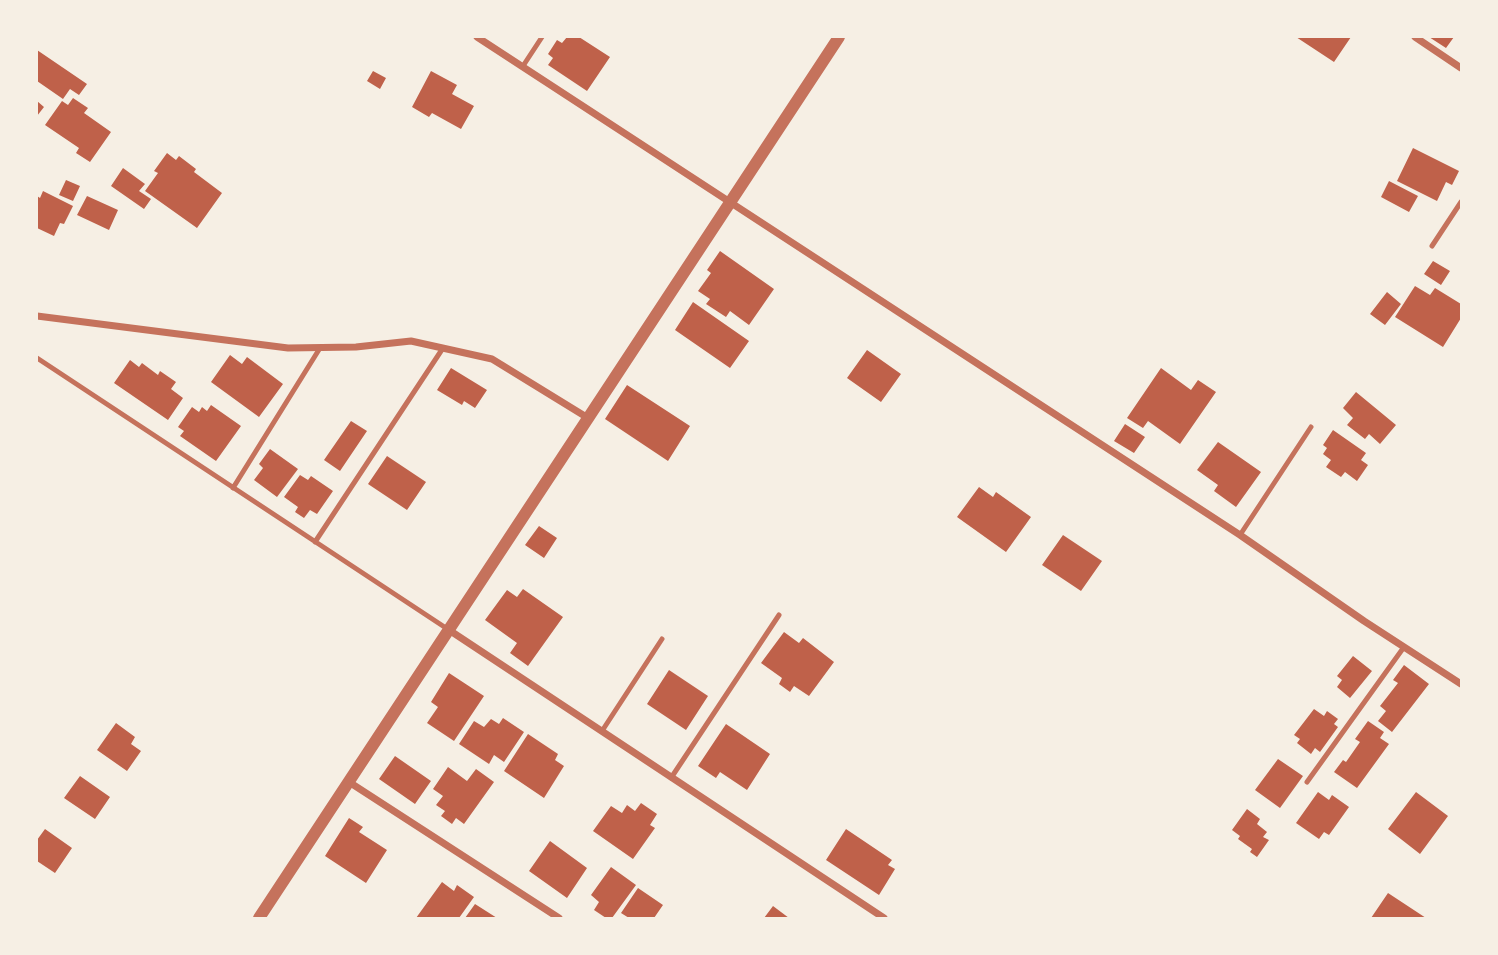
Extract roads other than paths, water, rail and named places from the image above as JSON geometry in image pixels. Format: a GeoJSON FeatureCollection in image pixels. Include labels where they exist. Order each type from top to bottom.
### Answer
{"type":"FeatureCollection","features":[{"type":"Feature","properties":{"kind":"street"},"geometry":{"type":"LineString","coordinates":[[477,37],[731,200],[1461,684]]}},
{"type":"Feature","properties":{"kind":"street"},"geometry":{"type":"LineString","coordinates":[[259,918],[839,37]]}},
{"type":"Feature","properties":{"kind":"street"},"geometry":{"type":"LineString","coordinates":[[1415,37],[1461,68]]}},
{"type":"Feature","properties":{"kind":"street"},"geometry":{"type":"LineString","coordinates":[[37,316],[288,348],[356,347],[411,341],[492,359],[588,418]]}},
{"type":"Feature","properties":{"kind":"street"},"geometry":{"type":"LineString","coordinates":[[449,630],[884,918]]}},
{"type":"Feature","properties":{"kind":"street"},"geometry":{"type":"LineString","coordinates":[[349,782],[559,918]]}},
{"type":"Feature","properties":{"kind":"street"},"geometry":{"type":"LineString","coordinates":[[865,918],[871,910]]}},
{"type":"Feature","properties":{"kind":"lane"},"geometry":{"type":"LineString","coordinates":[[523,66],[542,37]]}},
{"type":"Feature","properties":{"kind":"lane"},"geometry":{"type":"LineString","coordinates":[[1432,246],[1461,202]]}},
{"type":"Feature","properties":{"kind":"lane"},"geometry":{"type":"LineString","coordinates":[[233,488],[320,348]]}},
{"type":"Feature","properties":{"kind":"lane"},"geometry":{"type":"LineString","coordinates":[[315,542],[443,348]]}},
{"type":"Feature","properties":{"kind":"lane"},"geometry":{"type":"LineString","coordinates":[[37,358],[449,630]]}},
{"type":"Feature","properties":{"kind":"lane"},"geometry":{"type":"LineString","coordinates":[[1240,535],[1311,427]]}},
{"type":"Feature","properties":{"kind":"lane"},"geometry":{"type":"LineString","coordinates":[[671,778],[779,615]]}},
{"type":"Feature","properties":{"kind":"lane"},"geometry":{"type":"LineString","coordinates":[[602,731],[662,639]]}},
{"type":"Feature","properties":{"kind":"lane"},"geometry":{"type":"LineString","coordinates":[[1307,782],[1404,647]]}}]}
